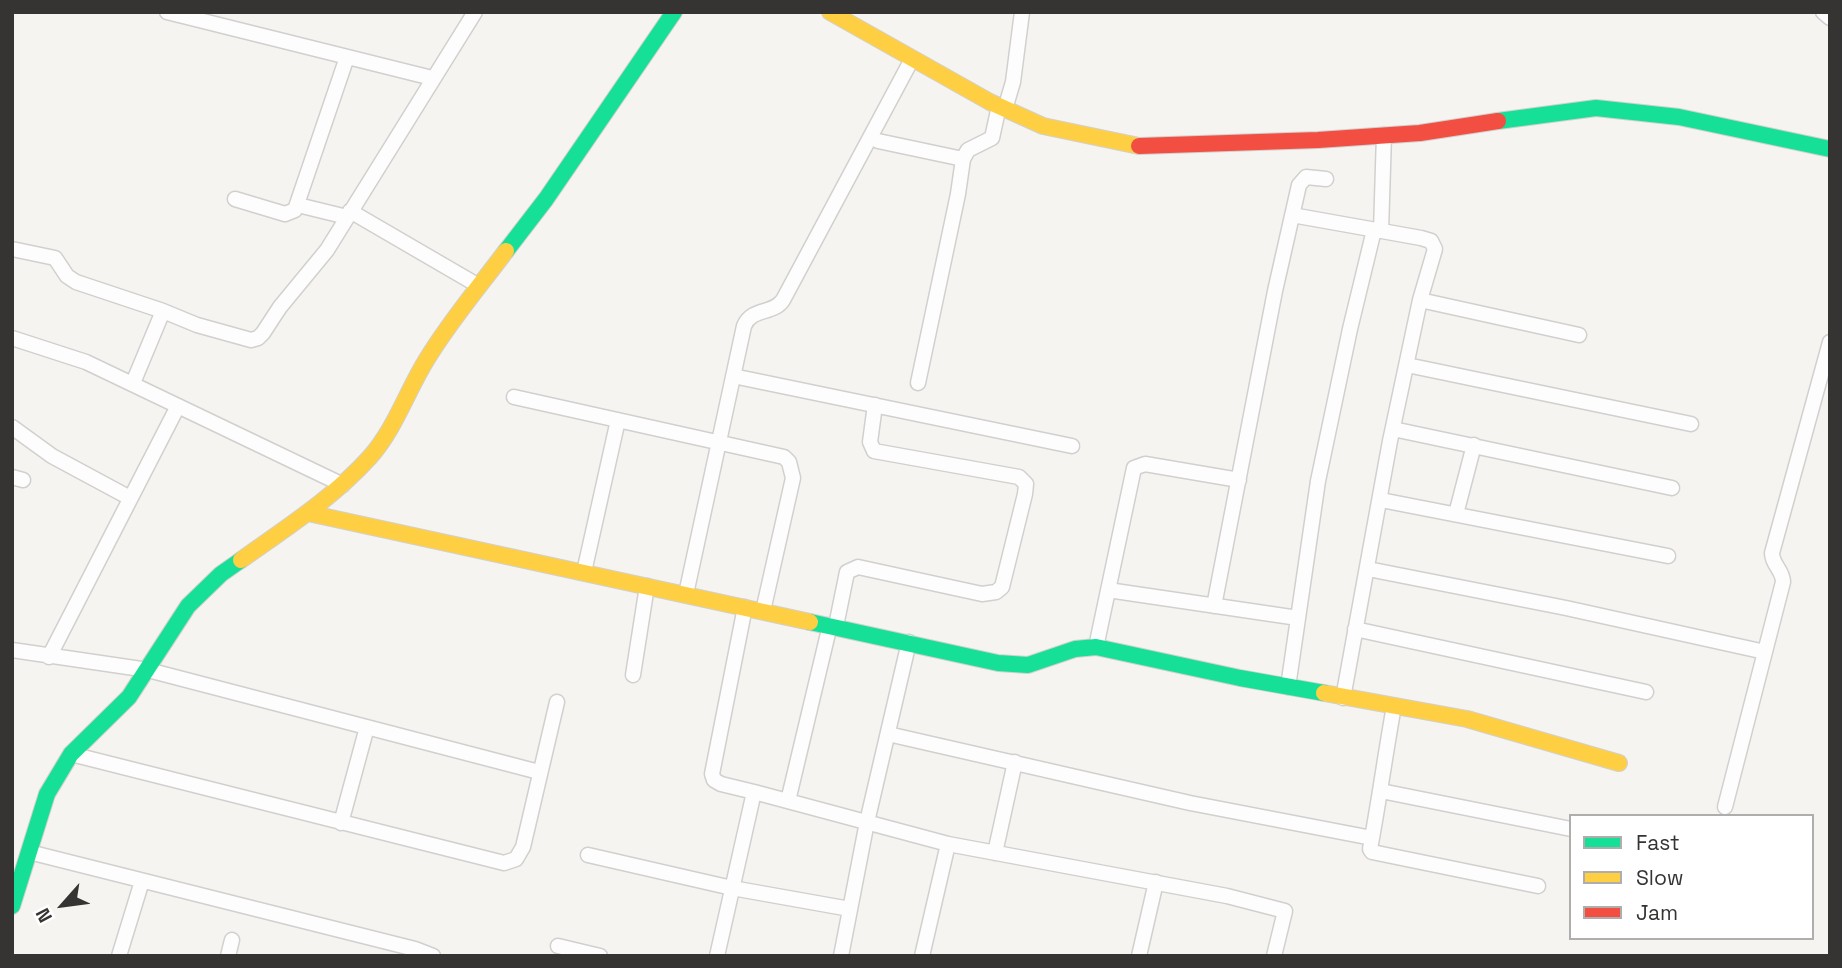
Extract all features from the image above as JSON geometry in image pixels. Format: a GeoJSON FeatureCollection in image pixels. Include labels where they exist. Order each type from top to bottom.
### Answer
{"type":"FeatureCollection","features":[{"type":"Feature","properties":{"kind":"street"},"geometry":{"type":"LineString","coordinates":[[167,12],[432,78]]}},
{"type":"Feature","properties":{"kind":"street"},"geometry":{"type":"LineString","coordinates":[[12,249],[57,260],[67,275],[76,282],[197,325],[251,340],[258,338],[327,250],[475,12]]}},
{"type":"Feature","properties":{"kind":"street"},"geometry":{"type":"LineString","coordinates":[[12,906],[47,794],[71,754],[129,697],[188,606],[204,588],[221,573],[308,513],[343,485],[372,455],[385,437],[426,360],[478,286],[546,199],[674,12]]}},
{"type":"Feature","properties":{"kind":"street"},"geometry":{"type":"LineString","coordinates":[[830,12],[1002,108],[1043,126],[1140,146],[1420,133],[1596,108],[1679,117],[1830,149]]}},
{"type":"Feature","properties":{"kind":"street"},"geometry":{"type":"LineString","coordinates":[[918,383],[963,159],[968,150],[992,138],[1013,82],[1022,12]]}},
{"type":"Feature","properties":{"kind":"street"},"geometry":{"type":"LineString","coordinates":[[1823,12],[1830,18]]}},
{"type":"Feature","properties":{"kind":"street"},"geometry":{"type":"LineString","coordinates":[[235,199],[285,214],[290,214],[298,205],[347,57]]}},
{"type":"Feature","properties":{"kind":"street"},"geometry":{"type":"LineString","coordinates":[[686,594],[747,318],[759,311],[776,308],[783,300],[912,58]]}},
{"type":"Feature","properties":{"kind":"street"},"geometry":{"type":"LineString","coordinates":[[1288,687],[1318,481],[1350,329],[1378,231],[1384,135]]}},
{"type":"Feature","properties":{"kind":"street"},"geometry":{"type":"LineString","coordinates":[[878,141],[963,159]]}},
{"type":"Feature","properties":{"kind":"street"},"geometry":{"type":"LineString","coordinates":[[1214,606],[1299,185],[1303,179],[1310,176],[1326,179]]}},
{"type":"Feature","properties":{"kind":"street"},"geometry":{"type":"LineString","coordinates":[[298,205],[349,214],[478,286]]}},
{"type":"Feature","properties":{"kind":"street"},"geometry":{"type":"LineString","coordinates":[[1292,215],[1422,238],[1431,241],[1435,249],[1420,300],[1393,429],[1343,698]]}},
{"type":"Feature","properties":{"kind":"street"},"geometry":{"type":"LineString","coordinates":[[1420,300],[1579,335]]}},
{"type":"Feature","properties":{"kind":"street"},"geometry":{"type":"LineString","coordinates":[[133,383],[163,311]]}},
{"type":"Feature","properties":{"kind":"street"},"geometry":{"type":"LineString","coordinates":[[12,338],[86,362],[343,485]]}},
{"type":"Feature","properties":{"kind":"street"},"geometry":{"type":"LineString","coordinates":[[1725,807],[1783,582],[1782,573],[1773,561],[1772,554],[1830,342]]}},
{"type":"Feature","properties":{"kind":"street"},"geometry":{"type":"LineString","coordinates":[[1407,365],[1690,424]]}},
{"type":"Feature","properties":{"kind":"street"},"geometry":{"type":"LineString","coordinates":[[733,376],[1072,446]]}},
{"type":"Feature","properties":{"kind":"street"},"geometry":{"type":"LineString","coordinates":[[514,397],[784,457],[792,470],[793,478],[763,611]]}},
{"type":"Feature","properties":{"kind":"street"},"geometry":{"type":"LineString","coordinates":[[788,801],[847,572],[858,567],[982,594],[996,592],[1002,587],[1026,494],[1026,484],[1019,477],[874,451],[870,442],[875,405]]}},
{"type":"Feature","properties":{"kind":"street"},"geometry":{"type":"LineString","coordinates":[[50,657],[178,406]]}},
{"type":"Feature","properties":{"kind":"street"},"geometry":{"type":"LineString","coordinates":[[584,572],[618,421]]}},
{"type":"Feature","properties":{"kind":"street"},"geometry":{"type":"LineString","coordinates":[[12,426],[52,456],[130,498]]}},
{"type":"Feature","properties":{"kind":"street"},"geometry":{"type":"LineString","coordinates":[[1393,429],[1672,488]]}},
{"type":"Feature","properties":{"kind":"street"},"geometry":{"type":"LineString","coordinates":[[1456,514],[1474,446]]}},
{"type":"Feature","properties":{"kind":"street"},"geometry":{"type":"LineString","coordinates":[[1096,647],[1134,468],[1145,464],[1239,480]]}},
{"type":"Feature","properties":{"kind":"street"},"geometry":{"type":"LineString","coordinates":[[1381,500],[1668,556]]}},
{"type":"Feature","properties":{"kind":"street"},"geometry":{"type":"LineString","coordinates":[[308,513],[1012,664],[1028,664],[1074,649],[1096,647],[1343,698],[1467,719],[1619,763]]}},
{"type":"Feature","properties":{"kind":"street"},"geometry":{"type":"LineString","coordinates":[[1368,569],[1566,608],[1765,652]]}},
{"type":"Feature","properties":{"kind":"street"},"geometry":{"type":"LineString","coordinates":[[634,675],[647,586]]}},
{"type":"Feature","properties":{"kind":"street"},"geometry":{"type":"LineString","coordinates":[[1108,590],[1298,618]]}},
{"type":"Feature","properties":{"kind":"street"},"geometry":{"type":"LineString","coordinates":[[745,607],[712,774],[714,780],[948,844],[1227,896],[1285,911],[1274,956]]}},
{"type":"Feature","properties":{"kind":"street"},"geometry":{"type":"LineString","coordinates":[[1355,629],[1646,692]]}},
{"type":"Feature","properties":{"kind":"street"},"geometry":{"type":"LineString","coordinates":[[841,956],[867,822],[909,642]]}},
{"type":"Feature","properties":{"kind":"street"},"geometry":{"type":"LineString","coordinates":[[12,650],[148,670],[539,772]]}},
{"type":"Feature","properties":{"kind":"street"},"geometry":{"type":"LineString","coordinates":[[71,754],[492,861],[511,862],[523,847],[557,702]]}},
{"type":"Feature","properties":{"kind":"street"},"geometry":{"type":"LineString","coordinates":[[1394,706],[1370,849],[1373,852],[1538,886]]}},
{"type":"Feature","properties":{"kind":"street"},"geometry":{"type":"LineString","coordinates":[[341,823],[367,727]]}},
{"type":"Feature","properties":{"kind":"street"},"geometry":{"type":"LineString","coordinates":[[888,734],[1190,803],[1372,838]]}},
{"type":"Feature","properties":{"kind":"street"},"geometry":{"type":"LineString","coordinates":[[995,853],[1015,762]]}},
{"type":"Feature","properties":{"kind":"street"},"geometry":{"type":"LineString","coordinates":[[1381,791],[1569,829]]}},
{"type":"Feature","properties":{"kind":"street"},"geometry":{"type":"LineString","coordinates":[[717,956],[754,792]]}},
{"type":"Feature","properties":{"kind":"street"},"geometry":{"type":"LineString","coordinates":[[922,956],[948,844]]}},
{"type":"Feature","properties":{"kind":"street"},"geometry":{"type":"LineString","coordinates":[[29,852],[415,949],[433,956]]}},
{"type":"Feature","properties":{"kind":"street"},"geometry":{"type":"LineString","coordinates":[[588,855],[732,888],[850,909]]}},
{"type":"Feature","properties":{"kind":"street"},"geometry":{"type":"LineString","coordinates":[[118,956],[142,881]]}},
{"type":"Feature","properties":{"kind":"street"},"geometry":{"type":"LineString","coordinates":[[1139,956],[1156,883]]}},
{"type":"Feature","properties":{"kind":"street"},"geometry":{"type":"LineString","coordinates":[[228,956],[232,940]]}},
{"type":"Feature","properties":{"kind":"street"},"geometry":{"type":"LineString","coordinates":[[558,946],[600,956]]}},
{"type":"Feature","properties":{"kind":"traffic: fast"},"geometry":{"type":"LineString","coordinates":[[506,251],[546,199],[674,12]]}},
{"type":"Feature","properties":{"kind":"traffic: fast"},"geometry":{"type":"LineString","coordinates":[[1498,121],[1596,108],[1679,117],[1830,149]]}},
{"type":"Feature","properties":{"kind":"traffic: fast"},"geometry":{"type":"LineString","coordinates":[[12,906],[47,794],[71,754],[129,697],[188,606],[221,574],[241,560]]}},
{"type":"Feature","properties":{"kind":"traffic: fast"},"geometry":{"type":"LineString","coordinates":[[810,622],[998,663],[1028,665],[1075,649],[1096,647],[1324,693]]}},
{"type":"Feature","properties":{"kind":"traffic: slow"},"geometry":{"type":"LineString","coordinates":[[830,12],[990,102],[1043,126],[1139,146]]}},
{"type":"Feature","properties":{"kind":"traffic: slow"},"geometry":{"type":"LineString","coordinates":[[241,560],[325,499],[370,457],[387,434],[436,345],[506,251]]}},
{"type":"Feature","properties":{"kind":"traffic: slow"},"geometry":{"type":"LineString","coordinates":[[308,513],[810,622]]}},
{"type":"Feature","properties":{"kind":"traffic: slow"},"geometry":{"type":"LineString","coordinates":[[1324,693],[1467,719],[1619,763]]}},
{"type":"Feature","properties":{"kind":"traffic: jam"},"geometry":{"type":"LineString","coordinates":[[1139,146],[1318,140],[1420,133],[1498,121]]}}]}
